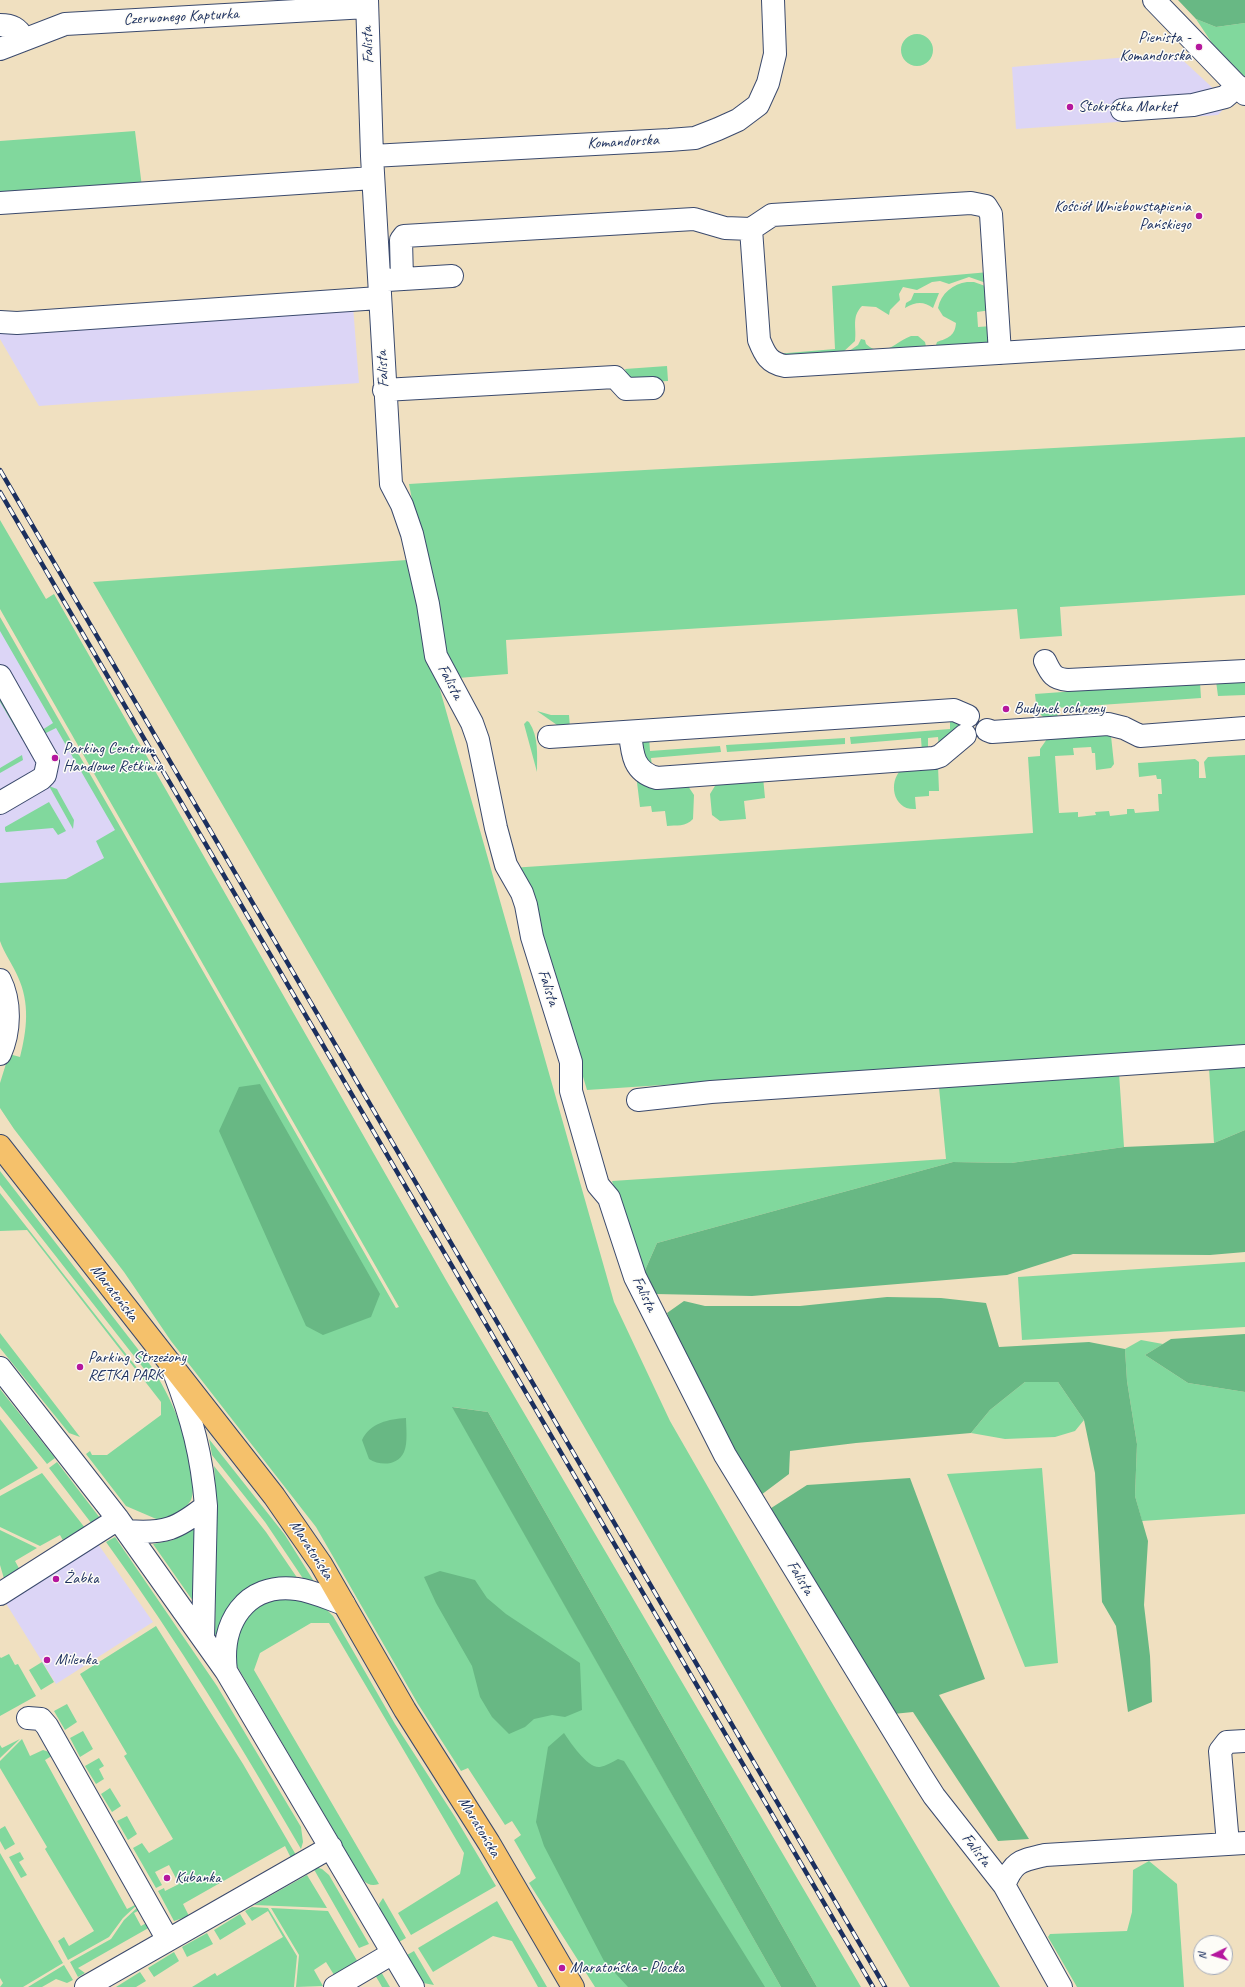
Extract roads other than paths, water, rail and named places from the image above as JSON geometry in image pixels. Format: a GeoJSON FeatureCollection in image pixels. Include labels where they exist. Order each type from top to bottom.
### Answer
{"type":"FeatureCollection","features":[{"type":"Feature","properties":{"kind":"main road","name":"Maratońska"},"geometry":{"type":"LineString","coordinates":[[0,1146],[296,1526],[344,1604],[405,1710],[481,1830],[572,1987]]}},
{"type":"Feature","properties":{"kind":"street","name":"Komandorska"},"geometry":{"type":"LineString","coordinates":[[372,156],[695,138],[738,120],[758,105],[768,83],[775,54],[773,0]]}},
{"type":"Feature","properties":{"kind":"street"},"geometry":{"type":"LineString","coordinates":[[1122,110],[1193,105],[1225,98],[1241,90],[1154,0]]}},
{"type":"Feature","properties":{"kind":"street","name":"Falista"},"geometry":{"type":"LineString","coordinates":[[367,3],[373,178],[384,390],[391,484],[402,505],[414,540],[428,604],[436,656],[472,723],[478,740],[496,828],[506,865],[522,893],[526,905],[532,938],[571,1062],[571,1090],[598,1185],[609,1198],[635,1277],[695,1396],[738,1475],[934,1796],[1004,1886],[1061,1987]]}},
{"type":"Feature","properties":{"kind":"street","name":"Czerwonego Kapturka"},"geometry":{"type":"LineString","coordinates":[[0,49],[65,24],[79,22],[367,3]]}},
{"type":"Feature","properties":{"kind":"street"},"geometry":{"type":"LineString","coordinates":[[0,25],[12,25],[20,31],[24,39]]}},
{"type":"Feature","properties":{"kind":"street"},"geometry":{"type":"LineString","coordinates":[[0,204],[373,178]]}},
{"type":"Feature","properties":{"kind":"street"},"geometry":{"type":"LineString","coordinates":[[402,279],[401,240],[404,236],[410,235],[694,219],[725,228],[750,229],[772,215],[972,203],[986,206],[991,214],[1000,353]]}},
{"type":"Feature","properties":{"kind":"street"},"geometry":{"type":"LineString","coordinates":[[750,229],[759,340],[765,355],[774,364],[785,366],[1245,338]]}},
{"type":"Feature","properties":{"kind":"street"},"geometry":{"type":"LineString","coordinates":[[0,322],[17,324],[379,289],[402,279],[452,276]]}},
{"type":"Feature","properties":{"kind":"street"},"geometry":{"type":"LineString","coordinates":[[384,390],[616,377],[626,389],[653,388]]}},
{"type":"Feature","properties":{"kind":"street"},"geometry":{"type":"LineString","coordinates":[[1045,661],[1051,674],[1058,679],[1068,680],[1245,671]]}},
{"type":"Feature","properties":{"kind":"street"},"geometry":{"type":"LineString","coordinates":[[0,676],[48,761],[45,775],[41,779],[0,803]]}},
{"type":"Feature","properties":{"kind":"street"},"geometry":{"type":"LineString","coordinates":[[549,737],[954,710],[966,726]]}},
{"type":"Feature","properties":{"kind":"street"},"geometry":{"type":"LineString","coordinates":[[630,732],[632,755],[637,766],[650,776],[657,778],[934,758],[940,756],[976,714],[981,716],[986,722],[987,730],[992,732],[1108,724],[1124,728],[1140,736],[1245,728]]}},
{"type":"Feature","properties":{"kind":"street"},"geometry":{"type":"LineString","coordinates":[[0,980],[7,1002],[8,1016],[7,1031],[0,1054]]}},
{"type":"Feature","properties":{"kind":"street"},"geometry":{"type":"LineString","coordinates":[[638,1100],[724,1091],[1245,1056]]}},
{"type":"Feature","properties":{"kind":"street"},"geometry":{"type":"LineString","coordinates":[[171,1366],[195,1431],[206,1506],[203,1638]]}},
{"type":"Feature","properties":{"kind":"street"},"geometry":{"type":"LineString","coordinates":[[0,1368],[123,1525],[226,1671],[413,1987]]}},
{"type":"Feature","properties":{"kind":"street"},"geometry":{"type":"LineString","coordinates":[[0,1594],[123,1525],[157,1533],[185,1522],[206,1506]]}},
{"type":"Feature","properties":{"kind":"street"},"geometry":{"type":"LineString","coordinates":[[226,1671],[225,1645],[232,1622],[245,1603],[255,1596],[271,1590],[293,1589],[307,1591],[344,1604]]}},
{"type":"Feature","properties":{"kind":"street"},"geometry":{"type":"LineString","coordinates":[[28,1718],[41,1719],[47,1726],[168,1940]]}},
{"type":"Feature","properties":{"kind":"street"},"geometry":{"type":"LineString","coordinates":[[1004,1886],[1010,1870],[1023,1860],[1045,1855],[1236,1843],[1220,1751],[1227,1742],[1245,1741]]}},
{"type":"Feature","properties":{"kind":"street"},"geometry":{"type":"LineString","coordinates":[[86,1987],[331,1847]]}},
{"type":"Feature","properties":{"kind":"street"},"geometry":{"type":"LineString","coordinates":[[335,1987],[393,1953]]}},
{"type":"Feature","properties":{"kind":"railway"},"geometry":{"type":"LineString","coordinates":[[0,470],[885,1987]]}},
{"type":"Feature","properties":{"kind":"railway"},"geometry":{"type":"LineString","coordinates":[[0,492],[873,1987]]}},
{"type":"Feature","properties":{"kind":"place","name":"Pienista - Komandorska"},"geometry":{"type":"Point","coordinates":[1199,47]}},
{"type":"Feature","properties":{"kind":"place","name":"Stokrotka Market"},"geometry":{"type":"Point","coordinates":[1070,107]}},
{"type":"Feature","properties":{"kind":"place","name":"Kościół Wniebowstąpienia Pańskiego"},"geometry":{"type":"Point","coordinates":[1199,216]}},
{"type":"Feature","properties":{"kind":"place","name":"Budynek ochrony"},"geometry":{"type":"Point","coordinates":[1006,709]}},
{"type":"Feature","properties":{"kind":"place","name":"Parking Centrum Handlowe Retkinia"},"geometry":{"type":"Point","coordinates":[55,758]}},
{"type":"Feature","properties":{"kind":"place","name":"Parking Strzeżony RETKA PARK"},"geometry":{"type":"Point","coordinates":[80,1367]}},
{"type":"Feature","properties":{"kind":"place","name":"Żabka"},"geometry":{"type":"Point","coordinates":[56,1579]}},
{"type":"Feature","properties":{"kind":"place","name":"Milenka"},"geometry":{"type":"Point","coordinates":[47,1660]}},
{"type":"Feature","properties":{"kind":"place","name":"Kubanka"},"geometry":{"type":"Point","coordinates":[167,1878]}},
{"type":"Feature","properties":{"kind":"place","name":"Maratońska - Plocka"},"geometry":{"type":"Point","coordinates":[562,1968]}}]}
